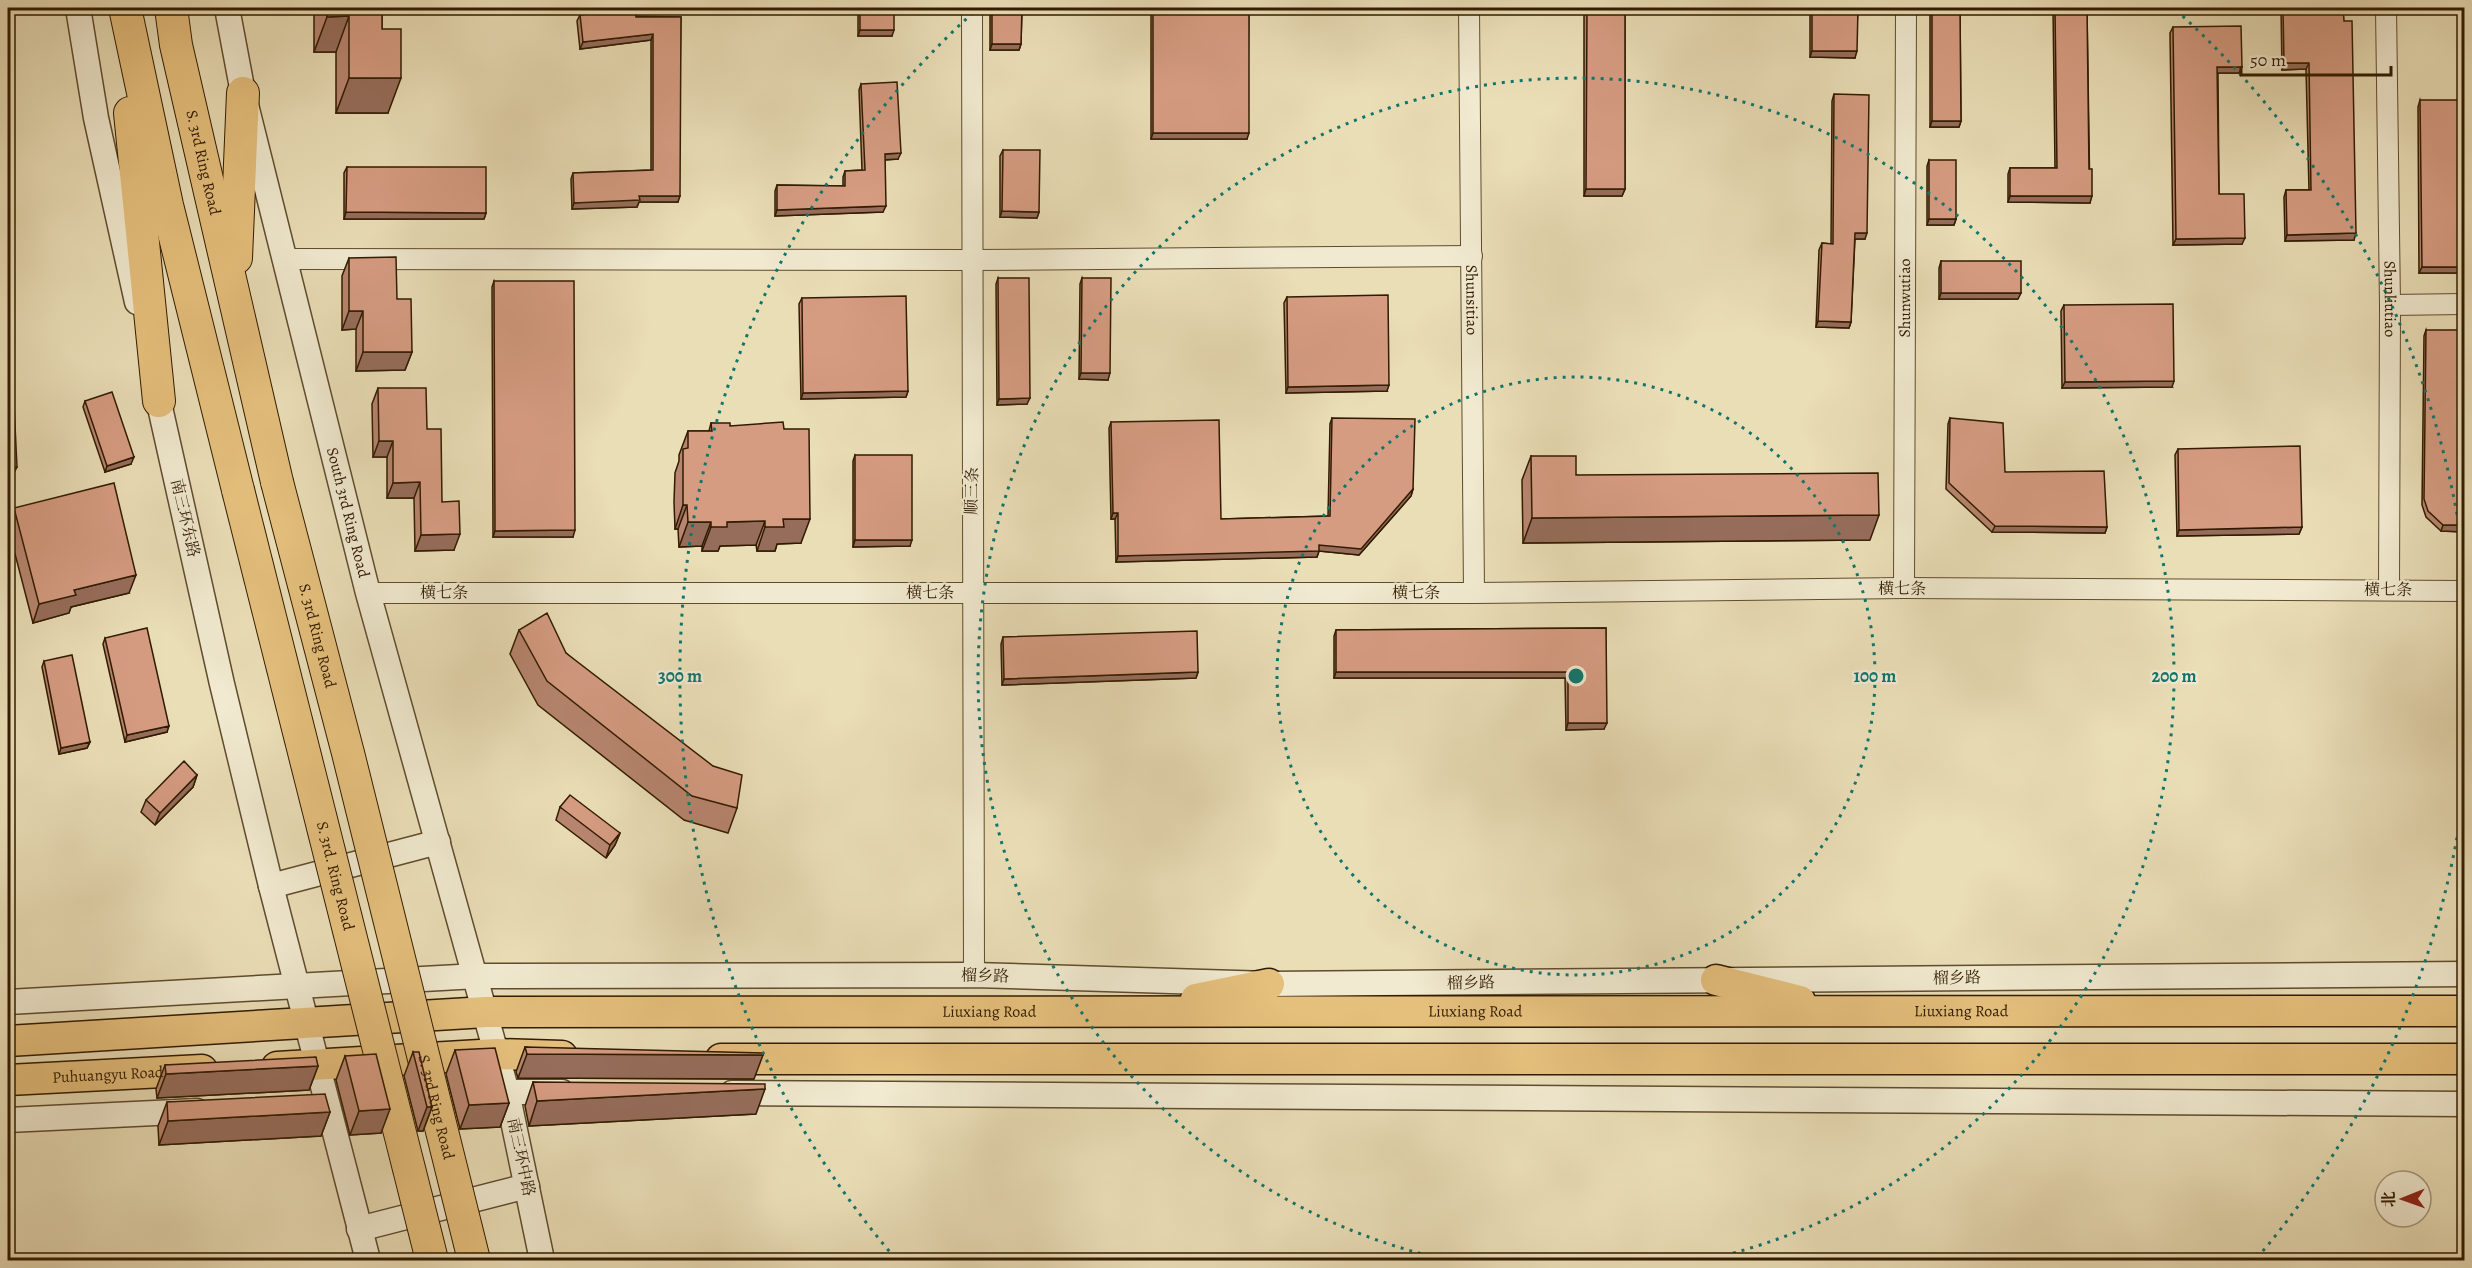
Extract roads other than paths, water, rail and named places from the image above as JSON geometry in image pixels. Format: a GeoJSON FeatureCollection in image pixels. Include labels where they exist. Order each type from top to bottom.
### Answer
{"type":"FeatureCollection","features":[{"type":"Feature","properties":{"kind":"highway"},"geometry":{"type":"LineString","coordinates":[[120,8],[159,401]]}},
{"type":"Feature","properties":{"kind":"highway","name":"S. 3rd. Ring Road"},"geometry":{"type":"LineString","coordinates":[[125,8],[167,205],[432,1260]]}},
{"type":"Feature","properties":{"kind":"highway","name":"S. 3rd Ring Road"},"geometry":{"type":"LineString","coordinates":[[171,8],[176,45],[277,482],[348,753],[474,1260]]}},
{"type":"Feature","properties":{"kind":"highway"},"geometry":{"type":"LineString","coordinates":[[235,298],[243,93]]}},
{"type":"Feature","properties":{"kind":"main road"},"geometry":{"type":"LineString","coordinates":[[1716,980],[1847,1013]]}},
{"type":"Feature","properties":{"kind":"main road"},"geometry":{"type":"LineString","coordinates":[[1132,1012],[1269,984]]}},
{"type":"Feature","properties":{"kind":"main road","name":"Liuxiang Road"},"geometry":{"type":"LineString","coordinates":[[307,1024],[486,1012],[2464,1011]]}},
{"type":"Feature","properties":{"kind":"main road"},"geometry":{"type":"LineString","coordinates":[[8,1041],[307,1024]]}},
{"type":"Feature","properties":{"kind":"main road"},"geometry":{"type":"LineString","coordinates":[[497,1054],[590,1056]]}},
{"type":"Feature","properties":{"kind":"main road","name":"Puhuangyu Road"},"geometry":{"type":"LineString","coordinates":[[8,1080],[497,1054]]}},
{"type":"Feature","properties":{"kind":"main road"},"geometry":{"type":"LineString","coordinates":[[695,1059],[2464,1059]]}},
{"type":"Feature","properties":{"kind":"street","name":"南三环东路"},"geometry":{"type":"LineString","coordinates":[[78,8],[96,118],[159,401],[271,886],[318,1065]]}},
{"type":"Feature","properties":{"kind":"street","name":"South 3rd Ring Road"},"geometry":{"type":"LineString","coordinates":[[228,8],[243,93],[368,593],[497,1054]]}},
{"type":"Feature","properties":{"kind":"street","name":"顺三条"},"geometry":{"type":"LineString","coordinates":[[972,8],[974,260],[971,593],[974,975]]}},
{"type":"Feature","properties":{"kind":"street","name":"Shunsitiao"},"geometry":{"type":"LineString","coordinates":[[1469,8],[1474,593]]}},
{"type":"Feature","properties":{"kind":"street","name":"Shunwutiao"},"geometry":{"type":"LineString","coordinates":[[1904,588],[1906,8]]}},
{"type":"Feature","properties":{"kind":"street","name":"Shunliutiao"},"geometry":{"type":"LineString","coordinates":[[2385,8],[2391,305],[2389,590]]}},
{"type":"Feature","properties":{"kind":"street"},"geometry":{"type":"LineString","coordinates":[[284,259],[974,260],[1472,255]]}},
{"type":"Feature","properties":{"kind":"street"},"geometry":{"type":"LineString","coordinates":[[2391,305],[2464,304]]}},
{"type":"Feature","properties":{"kind":"street","name":"横七条"},"geometry":{"type":"LineString","coordinates":[[368,593],[1474,593],[1904,588],[2464,591]]}},
{"type":"Feature","properties":{"kind":"street"},"geometry":{"type":"LineString","coordinates":[[271,886],[438,842]]}},
{"type":"Feature","properties":{"kind":"street","name":"榴乡路"},"geometry":{"type":"LineString","coordinates":[[8,1002],[477,976],[974,975],[1269,984],[2464,974]]}},
{"type":"Feature","properties":{"kind":"street","name":"南三环中路"},"geometry":{"type":"LineString","coordinates":[[497,1054],[542,1260]]}},
{"type":"Feature","properties":{"kind":"street"},"geometry":{"type":"LineString","coordinates":[[318,1065],[317,1104],[368,1260]]}},
{"type":"Feature","properties":{"kind":"street"},"geometry":{"type":"LineString","coordinates":[[507,1092],[591,1092]]}},
{"type":"Feature","properties":{"kind":"street"},"geometry":{"type":"LineString","coordinates":[[710,1093],[2464,1104]]}},
{"type":"Feature","properties":{"kind":"street"},"geometry":{"type":"LineString","coordinates":[[8,1120],[218,1110]]}},
{"type":"Feature","properties":{"kind":"street"},"geometry":{"type":"LineString","coordinates":[[359,1229],[527,1186]]}}]}
